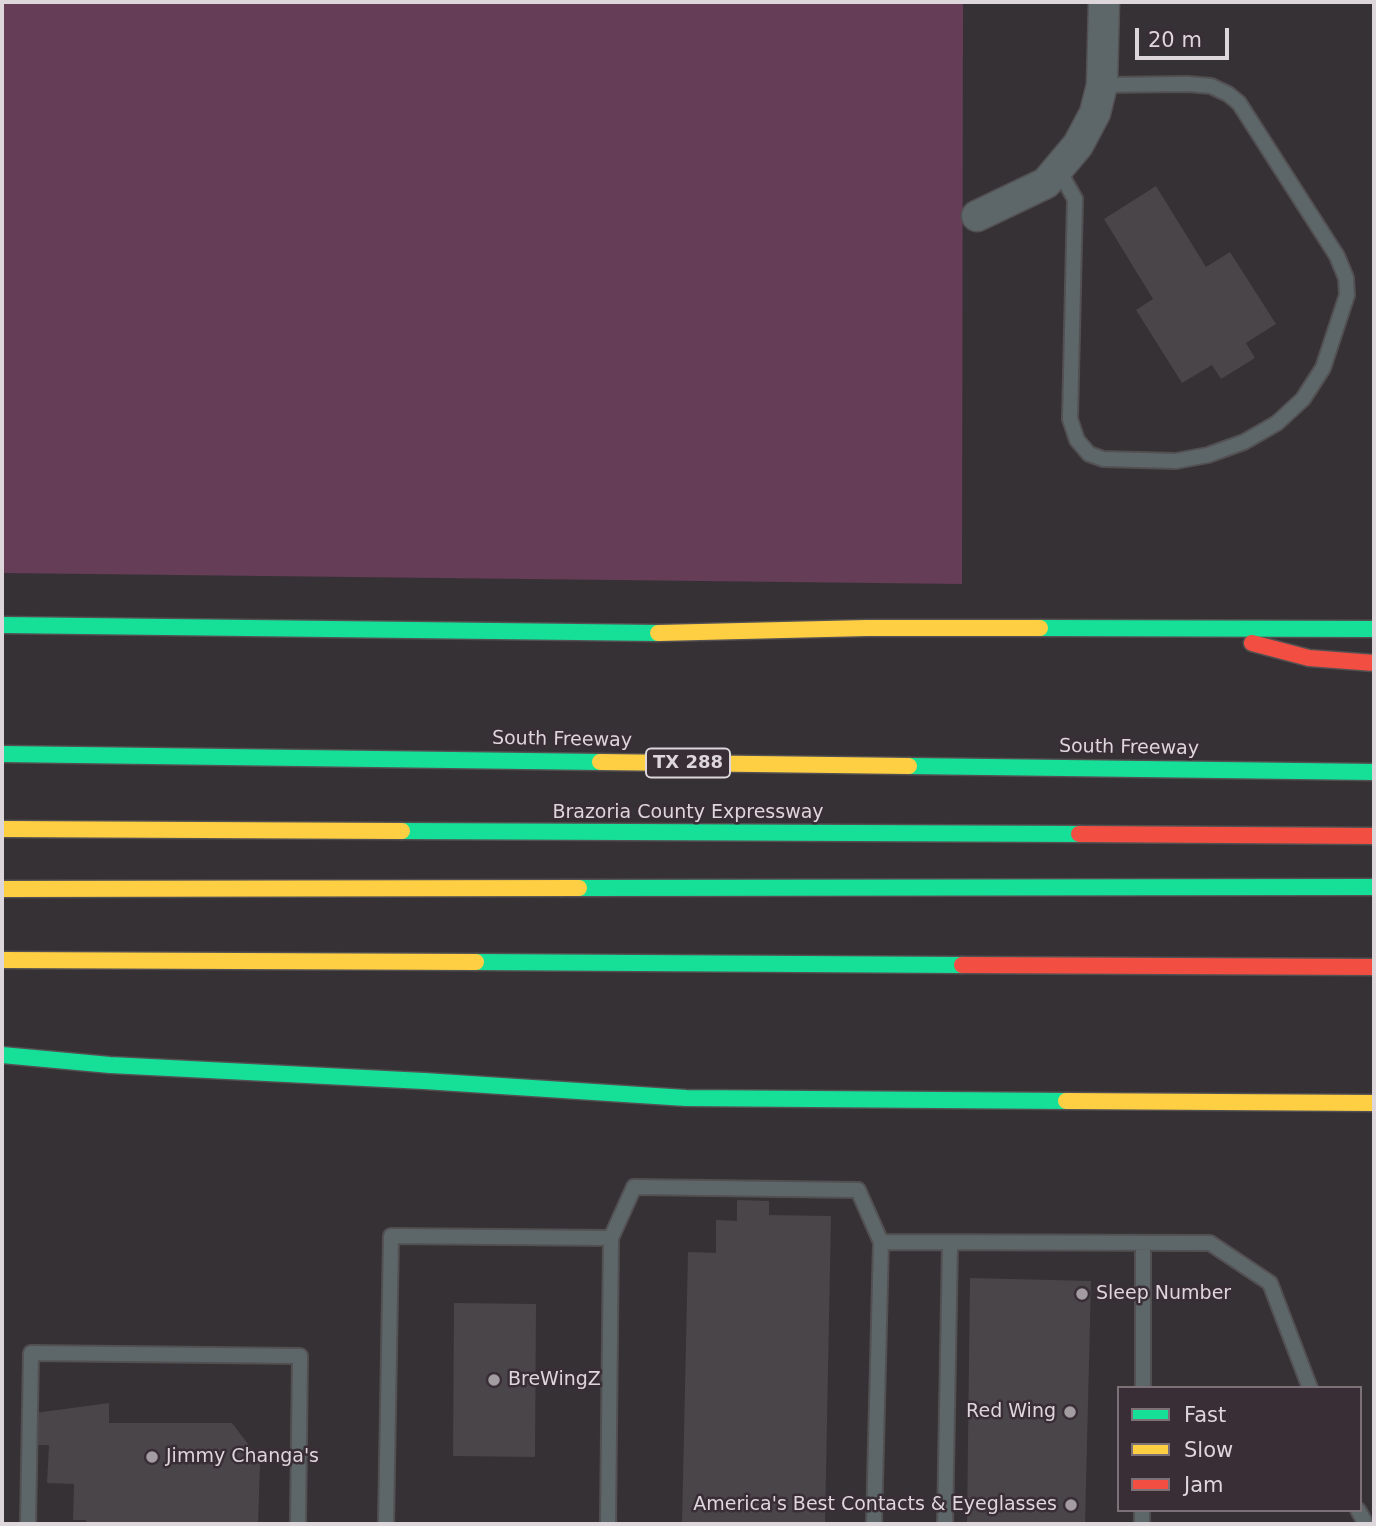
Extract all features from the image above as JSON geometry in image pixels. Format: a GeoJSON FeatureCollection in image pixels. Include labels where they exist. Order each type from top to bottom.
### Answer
{"type":"FeatureCollection","features":[{"type":"Feature","properties":{"kind":"main road"},"geometry":{"type":"LineString","coordinates":[[2,625],[622,634],[867,628],[1374,629]]}},
{"type":"Feature","properties":{"kind":"main road"},"geometry":{"type":"LineString","coordinates":[[1196,629],[1309,658],[1374,663]]}},
{"type":"Feature","properties":{"kind":"main road","name":"South Freeway"},"geometry":{"type":"LineString","coordinates":[[2,754],[1374,772]]}},
{"type":"Feature","properties":{"kind":"main road","name":"Brazoria County Expressway"},"geometry":{"type":"LineString","coordinates":[[2,829],[1374,836]]}},
{"type":"Feature","properties":{"kind":"main road"},"geometry":{"type":"LineString","coordinates":[[2,889],[1374,887]]}},
{"type":"Feature","properties":{"kind":"main road"},"geometry":{"type":"LineString","coordinates":[[2,960],[1374,967]]}},
{"type":"Feature","properties":{"kind":"main road"},"geometry":{"type":"LineString","coordinates":[[2,1055],[110,1065],[686,1098],[1369,1105],[1374,1095]]}},
{"type":"Feature","properties":{"kind":"street"},"geometry":{"type":"LineString","coordinates":[[977,216],[1046,183],[1078,145],[1096,113],[1102,85],[1104,2]]}},
{"type":"Feature","properties":{"kind":"lane"},"geometry":{"type":"LineString","coordinates":[[1058,169],[1075,199],[1070,419],[1077,440],[1089,454],[1103,459],[1176,461],[1208,455],[1244,442],[1277,423],[1303,399],[1324,368],[1347,296],[1346,278],[1329,244],[1239,103],[1211,86],[1102,85]]}},
{"type":"Feature","properties":{"kind":"lane"},"geometry":{"type":"LineString","coordinates":[[608,1524],[611,1238],[634,1187],[858,1190],[881,1242],[874,1524]]}},
{"type":"Feature","properties":{"kind":"lane"},"geometry":{"type":"LineString","coordinates":[[386,1524],[391,1236],[611,1238]]}},
{"type":"Feature","properties":{"kind":"lane"},"geometry":{"type":"LineString","coordinates":[[881,1242],[1210,1243],[1270,1283],[1309,1386]]}},
{"type":"Feature","properties":{"kind":"lane"},"geometry":{"type":"LineString","coordinates":[[1143,1242],[1143,1386]]}},
{"type":"Feature","properties":{"kind":"lane"},"geometry":{"type":"LineString","coordinates":[[945,1524],[950,1243]]}},
{"type":"Feature","properties":{"kind":"lane"},"geometry":{"type":"LineString","coordinates":[[28,1524],[31,1353],[300,1356],[298,1524]]}},
{"type":"Feature","properties":{"kind":"shaded area"},"geometry":{"type":"Polygon","coordinates":[[[2,2],[963,2],[962,584],[2,573],[2,2]]]}},
{"type":"Feature","properties":{"kind":"building"},"geometry":{"type":"Polygon","coordinates":[[[1156,186],[1206,267],[1230,252],[1276,324],[1246,343],[1255,358],[1221,379],[1212,365],[1182,383],[1136,310],[1153,299],[1104,219],[1156,186]]]}},
{"type":"Feature","properties":{"kind":"building"},"geometry":{"type":"Polygon","coordinates":[[[737,1200],[769,1201],[769,1215],[831,1216],[825,1524],[682,1524],[688,1252],[716,1253],[716,1220],[737,1221],[737,1200]]]}},
{"type":"Feature","properties":{"kind":"building"},"geometry":{"type":"Polygon","coordinates":[[[970,1278],[1091,1281],[1085,1524],[967,1524],[970,1278]]]}},
{"type":"Feature","properties":{"kind":"building","name":"BreWingZ"},"geometry":{"type":"Polygon","coordinates":[[[454,1303],[536,1304],[535,1457],[453,1456],[454,1303]]]}},
{"type":"Feature","properties":{"kind":"building","name":"Jimmy Changa's"},"geometry":{"type":"Polygon","coordinates":[[[109,1403],[109,1423],[232,1423],[252,1449],[260,1465],[258,1524],[86,1524],[86,1520],[73,1520],[74,1484],[47,1483],[49,1445],[34,1445],[35,1413],[109,1403]]]}},
{"type":"Feature","properties":{"kind":"traffic: fast"},"geometry":{"type":"LineString","coordinates":[[2,625],[658,633]]}},
{"type":"Feature","properties":{"kind":"traffic: fast"},"geometry":{"type":"LineString","coordinates":[[1040,628],[1374,629]]}},
{"type":"Feature","properties":{"kind":"traffic: fast"},"geometry":{"type":"LineString","coordinates":[[2,754],[600,762]]}},
{"type":"Feature","properties":{"kind":"traffic: fast"},"geometry":{"type":"LineString","coordinates":[[909,766],[1374,772]]}},
{"type":"Feature","properties":{"kind":"traffic: fast"},"geometry":{"type":"LineString","coordinates":[[402,831],[1079,834]]}},
{"type":"Feature","properties":{"kind":"traffic: fast"},"geometry":{"type":"LineString","coordinates":[[579,888],[1374,887]]}},
{"type":"Feature","properties":{"kind":"traffic: fast"},"geometry":{"type":"LineString","coordinates":[[476,962],[962,965]]}},
{"type":"Feature","properties":{"kind":"traffic: fast"},"geometry":{"type":"LineString","coordinates":[[2,1055],[110,1065],[424,1081]]}},
{"type":"Feature","properties":{"kind":"traffic: fast"},"geometry":{"type":"LineString","coordinates":[[424,1081],[686,1098],[1066,1101]]}},
{"type":"Feature","properties":{"kind":"traffic: slow"},"geometry":{"type":"LineString","coordinates":[[658,633],[867,628],[1040,628]]}},
{"type":"Feature","properties":{"kind":"traffic: slow"},"geometry":{"type":"LineString","coordinates":[[600,762],[909,766]]}},
{"type":"Feature","properties":{"kind":"traffic: slow"},"geometry":{"type":"LineString","coordinates":[[2,829],[402,831]]}},
{"type":"Feature","properties":{"kind":"traffic: slow"},"geometry":{"type":"LineString","coordinates":[[2,889],[579,888]]}},
{"type":"Feature","properties":{"kind":"traffic: slow"},"geometry":{"type":"LineString","coordinates":[[2,960],[476,962]]}},
{"type":"Feature","properties":{"kind":"traffic: slow"},"geometry":{"type":"LineString","coordinates":[[1066,1101],[1374,1103]]}},
{"type":"Feature","properties":{"kind":"traffic: jam"},"geometry":{"type":"LineString","coordinates":[[1252,643],[1309,658],[1374,663]]}},
{"type":"Feature","properties":{"kind":"traffic: jam"},"geometry":{"type":"LineString","coordinates":[[1079,834],[1374,836]]}},
{"type":"Feature","properties":{"kind":"traffic: jam"},"geometry":{"type":"LineString","coordinates":[[962,965],[1374,967]]}},
{"type":"Feature","properties":{"kind":"place","name":"Sleep Number"},"geometry":{"type":"Point","coordinates":[1082,1294]}},
{"type":"Feature","properties":{"kind":"place","name":"BreWingZ"},"geometry":{"type":"Point","coordinates":[494,1380]}},
{"type":"Feature","properties":{"kind":"place","name":"Red Wing"},"geometry":{"type":"Point","coordinates":[1070,1412]}},
{"type":"Feature","properties":{"kind":"place","name":"Jimmy Changa's"},"geometry":{"type":"Point","coordinates":[152,1457]}},
{"type":"Feature","properties":{"kind":"place","name":"America's Best Contacts & Eyeglasses"},"geometry":{"type":"Point","coordinates":[1071,1505]}}]}
